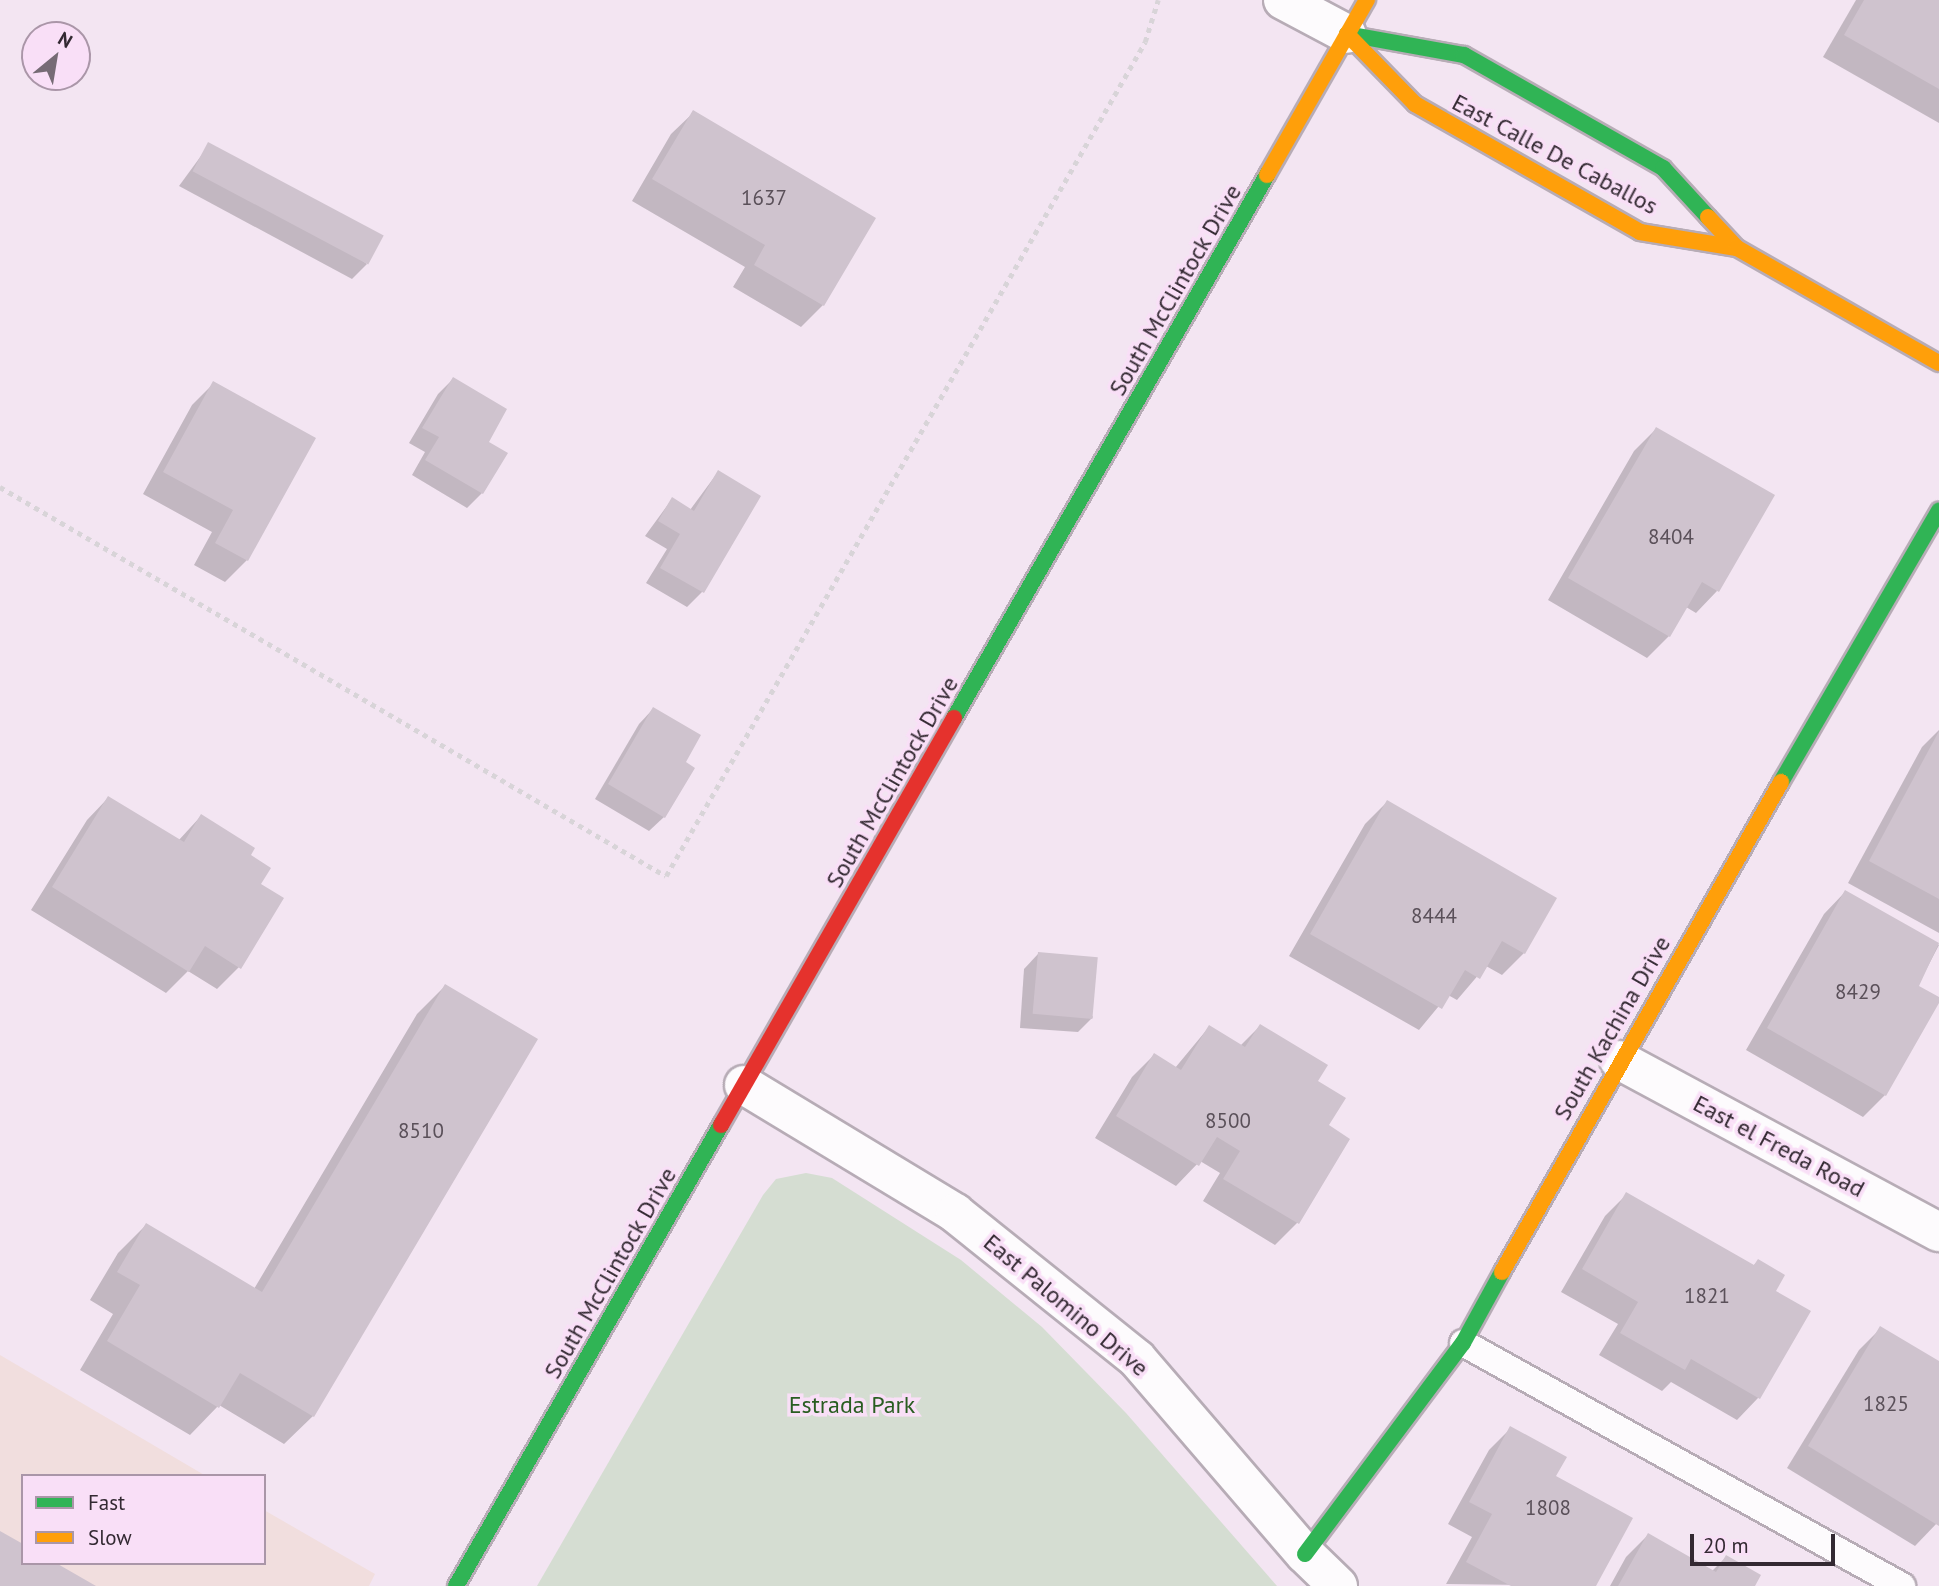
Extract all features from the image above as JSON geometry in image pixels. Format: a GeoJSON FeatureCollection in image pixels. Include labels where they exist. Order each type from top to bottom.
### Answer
{"type":"FeatureCollection","features":[{"type":"Feature","properties":{"kind":"street"},"geometry":{"type":"LineString","coordinates":[[1283,0],[1348,34]]}},
{"type":"Feature","properties":{"kind":"street","name":"South McClintock Drive"},"geometry":{"type":"LineString","coordinates":[[456,1586],[1367,0]]}},
{"type":"Feature","properties":{"kind":"street","name":"East Calle De Caballos"},"geometry":{"type":"LineString","coordinates":[[1348,34],[1464,55],[1663,168],[1737,248]]}},
{"type":"Feature","properties":{"kind":"street","name":"East Calle De Caballos"},"geometry":{"type":"LineString","coordinates":[[1348,34],[1415,104],[1640,232],[1737,248]]}},
{"type":"Feature","properties":{"kind":"street"},"geometry":{"type":"LineString","coordinates":[[1737,248],[1939,363]]}},
{"type":"Feature","properties":{"kind":"street","name":"South Kachina Drive"},"geometry":{"type":"LineString","coordinates":[[1305,1554],[1463,1343],[1619,1059],[1939,511]]}},
{"type":"Feature","properties":{"kind":"street","name":"East el Freda Road"},"geometry":{"type":"LineString","coordinates":[[1619,1059],[1939,1232]]}},
{"type":"Feature","properties":{"kind":"street","name":"East Palomino Drive"},"geometry":{"type":"LineString","coordinates":[[744,1085],[955,1213],[1137,1359],[1305,1554],[1338,1586]]}},
{"type":"Feature","properties":{"kind":"lane"},"geometry":{"type":"LineString","coordinates":[[1463,1343],[1902,1586]]}},
{"type":"Feature","properties":{"kind":"path"},"geometry":{"type":"LineString","coordinates":[[0,487],[666,876],[1145,41],[1158,0]]}},
{"type":"Feature","properties":{"kind":"shaded area"},"geometry":{"type":"Polygon","coordinates":[[[0,1355],[203,1474],[21,1474],[21,1565],[266,1565],[266,1511],[375,1574],[369,1586],[0,1586],[0,1355]]]}},
{"type":"Feature","properties":{"kind":"green space","name":"Estrada Park"},"geometry":{"type":"Polygon","coordinates":[[[806,1173],[832,1178],[961,1260],[1042,1327],[1126,1413],[1277,1586],[537,1586],[763,1195],[776,1179],[806,1173]]]}},
{"type":"Feature","properties":{"kind":"building"},"geometry":{"type":"Polygon","coordinates":[[[1864,0],[1939,0],[1939,89],[1844,35],[1864,0]]]}},
{"type":"Feature","properties":{"kind":"building"},"geometry":{"type":"Polygon","coordinates":[[[693,110],[876,218],[824,306],[754,265],[765,245],[652,179],[693,110]]]}},
{"type":"Feature","properties":{"kind":"building"},"geometry":{"type":"Polygon","coordinates":[[[208,142],[384,235],[368,265],[193,171],[208,142]]]}},
{"type":"Feature","properties":{"kind":"building"},"geometry":{"type":"Polygon","coordinates":[[[453,377],[507,409],[489,442],[508,453],[483,494],[425,460],[439,437],[422,428],[453,377]]]}},
{"type":"Feature","properties":{"kind":"building"},"geometry":{"type":"Polygon","coordinates":[[[213,381],[316,438],[248,561],[215,543],[233,510],[163,472],[213,381]]]}},
{"type":"Feature","properties":{"kind":"building"},"geometry":{"type":"Polygon","coordinates":[[[1656,427],[1775,495],[1719,592],[1702,582],[1670,637],[1568,578],[1656,427]]]}},
{"type":"Feature","properties":{"kind":"building"},"geometry":{"type":"Polygon","coordinates":[[[718,470],[761,496],[704,593],[660,568],[680,534],[658,521],[672,497],[694,511],[718,470]]]}},
{"type":"Feature","properties":{"kind":"building"},"geometry":{"type":"Polygon","coordinates":[[[653,707],[701,735],[686,762],[695,768],[665,818],[608,784],[653,707]]]}},
{"type":"Feature","properties":{"kind":"building"},"geometry":{"type":"Polygon","coordinates":[[[1939,731],[1939,899],[1869,861],[1939,731]]]}},
{"type":"Feature","properties":{"kind":"building"},"geometry":{"type":"Polygon","coordinates":[[[108,796],[184,842],[201,814],[255,848],[251,855],[271,868],[261,884],[284,898],[241,969],[205,946],[189,972],[52,887],[108,796]]]}},
{"type":"Feature","properties":{"kind":"building"},"geometry":{"type":"Polygon","coordinates":[[[1387,800],[1557,898],[1525,954],[1502,941],[1480,979],[1465,970],[1442,1009],[1310,934],[1387,800]]]}},
{"type":"Feature","properties":{"kind":"building"},"geometry":{"type":"Polygon","coordinates":[[[1845,890],[1939,943],[1919,986],[1939,997],[1939,1003],[1886,1096],[1767,1028],[1845,890]]]}},
{"type":"Feature","properties":{"kind":"building"},"geometry":{"type":"Polygon","coordinates":[[[1038,952],[1098,957],[1092,1019],[1033,1014],[1038,952]]]}},
{"type":"Feature","properties":{"kind":"building"},"geometry":{"type":"Polygon","coordinates":[[[445,984],[538,1039],[314,1417],[240,1373],[219,1408],[107,1341],[140,1285],[117,1272],[146,1223],[262,1292],[445,984]]]}},
{"type":"Feature","properties":{"kind":"building"},"geometry":{"type":"Polygon","coordinates":[[[1260,1024],[1328,1065],[1318,1081],[1346,1098],[1329,1125],[1350,1139],[1299,1224],[1223,1179],[1240,1151],[1217,1137],[1199,1166],[1116,1116],[1154,1053],[1181,1070],[1209,1025],[1245,1047],[1260,1024]]]}},
{"type":"Feature","properties":{"kind":"building"},"geometry":{"type":"Polygon","coordinates":[[[1626,1192],[1754,1265],[1758,1259],[1785,1275],[1776,1291],[1811,1311],[1760,1399],[1691,1359],[1685,1370],[1620,1333],[1638,1302],[1582,1269],[1626,1192]]]}},
{"type":"Feature","properties":{"kind":"building"},"geometry":{"type":"Polygon","coordinates":[[[1880,1326],[1939,1361],[1939,1526],[1808,1446],[1880,1326]]]}},
{"type":"Feature","properties":{"kind":"building"},"geometry":{"type":"Polygon","coordinates":[[[1510,1426],[1567,1457],[1556,1476],[1633,1518],[1596,1586],[1511,1586],[1466,1562],[1492,1514],[1469,1502],[1510,1426]]]}},
{"type":"Feature","properties":{"kind":"building"},"geometry":{"type":"Polygon","coordinates":[[[0,1531],[21,1543],[21,1565],[59,1565],[96,1586],[0,1586],[0,1531]]]}},
{"type":"Feature","properties":{"kind":"building"},"geometry":{"type":"Polygon","coordinates":[[[1648,1533],[1716,1572],[1726,1555],[1761,1575],[1755,1586],[1618,1586],[1648,1533]]]}},
{"type":"Feature","properties":{"kind":"traffic: fast"},"geometry":{"type":"LineString","coordinates":[[1347,34],[1464,55],[1663,168],[1708,217]]}},
{"type":"Feature","properties":{"kind":"traffic: fast"},"geometry":{"type":"LineString","coordinates":[[954,718],[1267,175]]}},
{"type":"Feature","properties":{"kind":"traffic: fast"},"geometry":{"type":"LineString","coordinates":[[1781,782],[1939,511]]}},
{"type":"Feature","properties":{"kind":"traffic: fast"},"geometry":{"type":"LineString","coordinates":[[456,1586],[721,1125]]}},
{"type":"Feature","properties":{"kind":"traffic: fast"},"geometry":{"type":"LineString","coordinates":[[1305,1554],[1463,1343],[1502,1272]]}},
{"type":"Feature","properties":{"kind":"traffic: slow"},"geometry":{"type":"LineString","coordinates":[[1267,175],[1367,0]]}},
{"type":"Feature","properties":{"kind":"traffic: slow"},"geometry":{"type":"LineString","coordinates":[[1347,34],[1415,104],[1640,232],[1737,248]]}},
{"type":"Feature","properties":{"kind":"traffic: slow"},"geometry":{"type":"LineString","coordinates":[[1708,217],[1737,248],[1939,363]]}},
{"type":"Feature","properties":{"kind":"traffic: slow"},"geometry":{"type":"LineString","coordinates":[[1502,1272],[1781,782]]}},
{"type":"Feature","properties":{"kind":"traffic: jam"},"geometry":{"type":"LineString","coordinates":[[721,1125],[954,718]]}}]}
